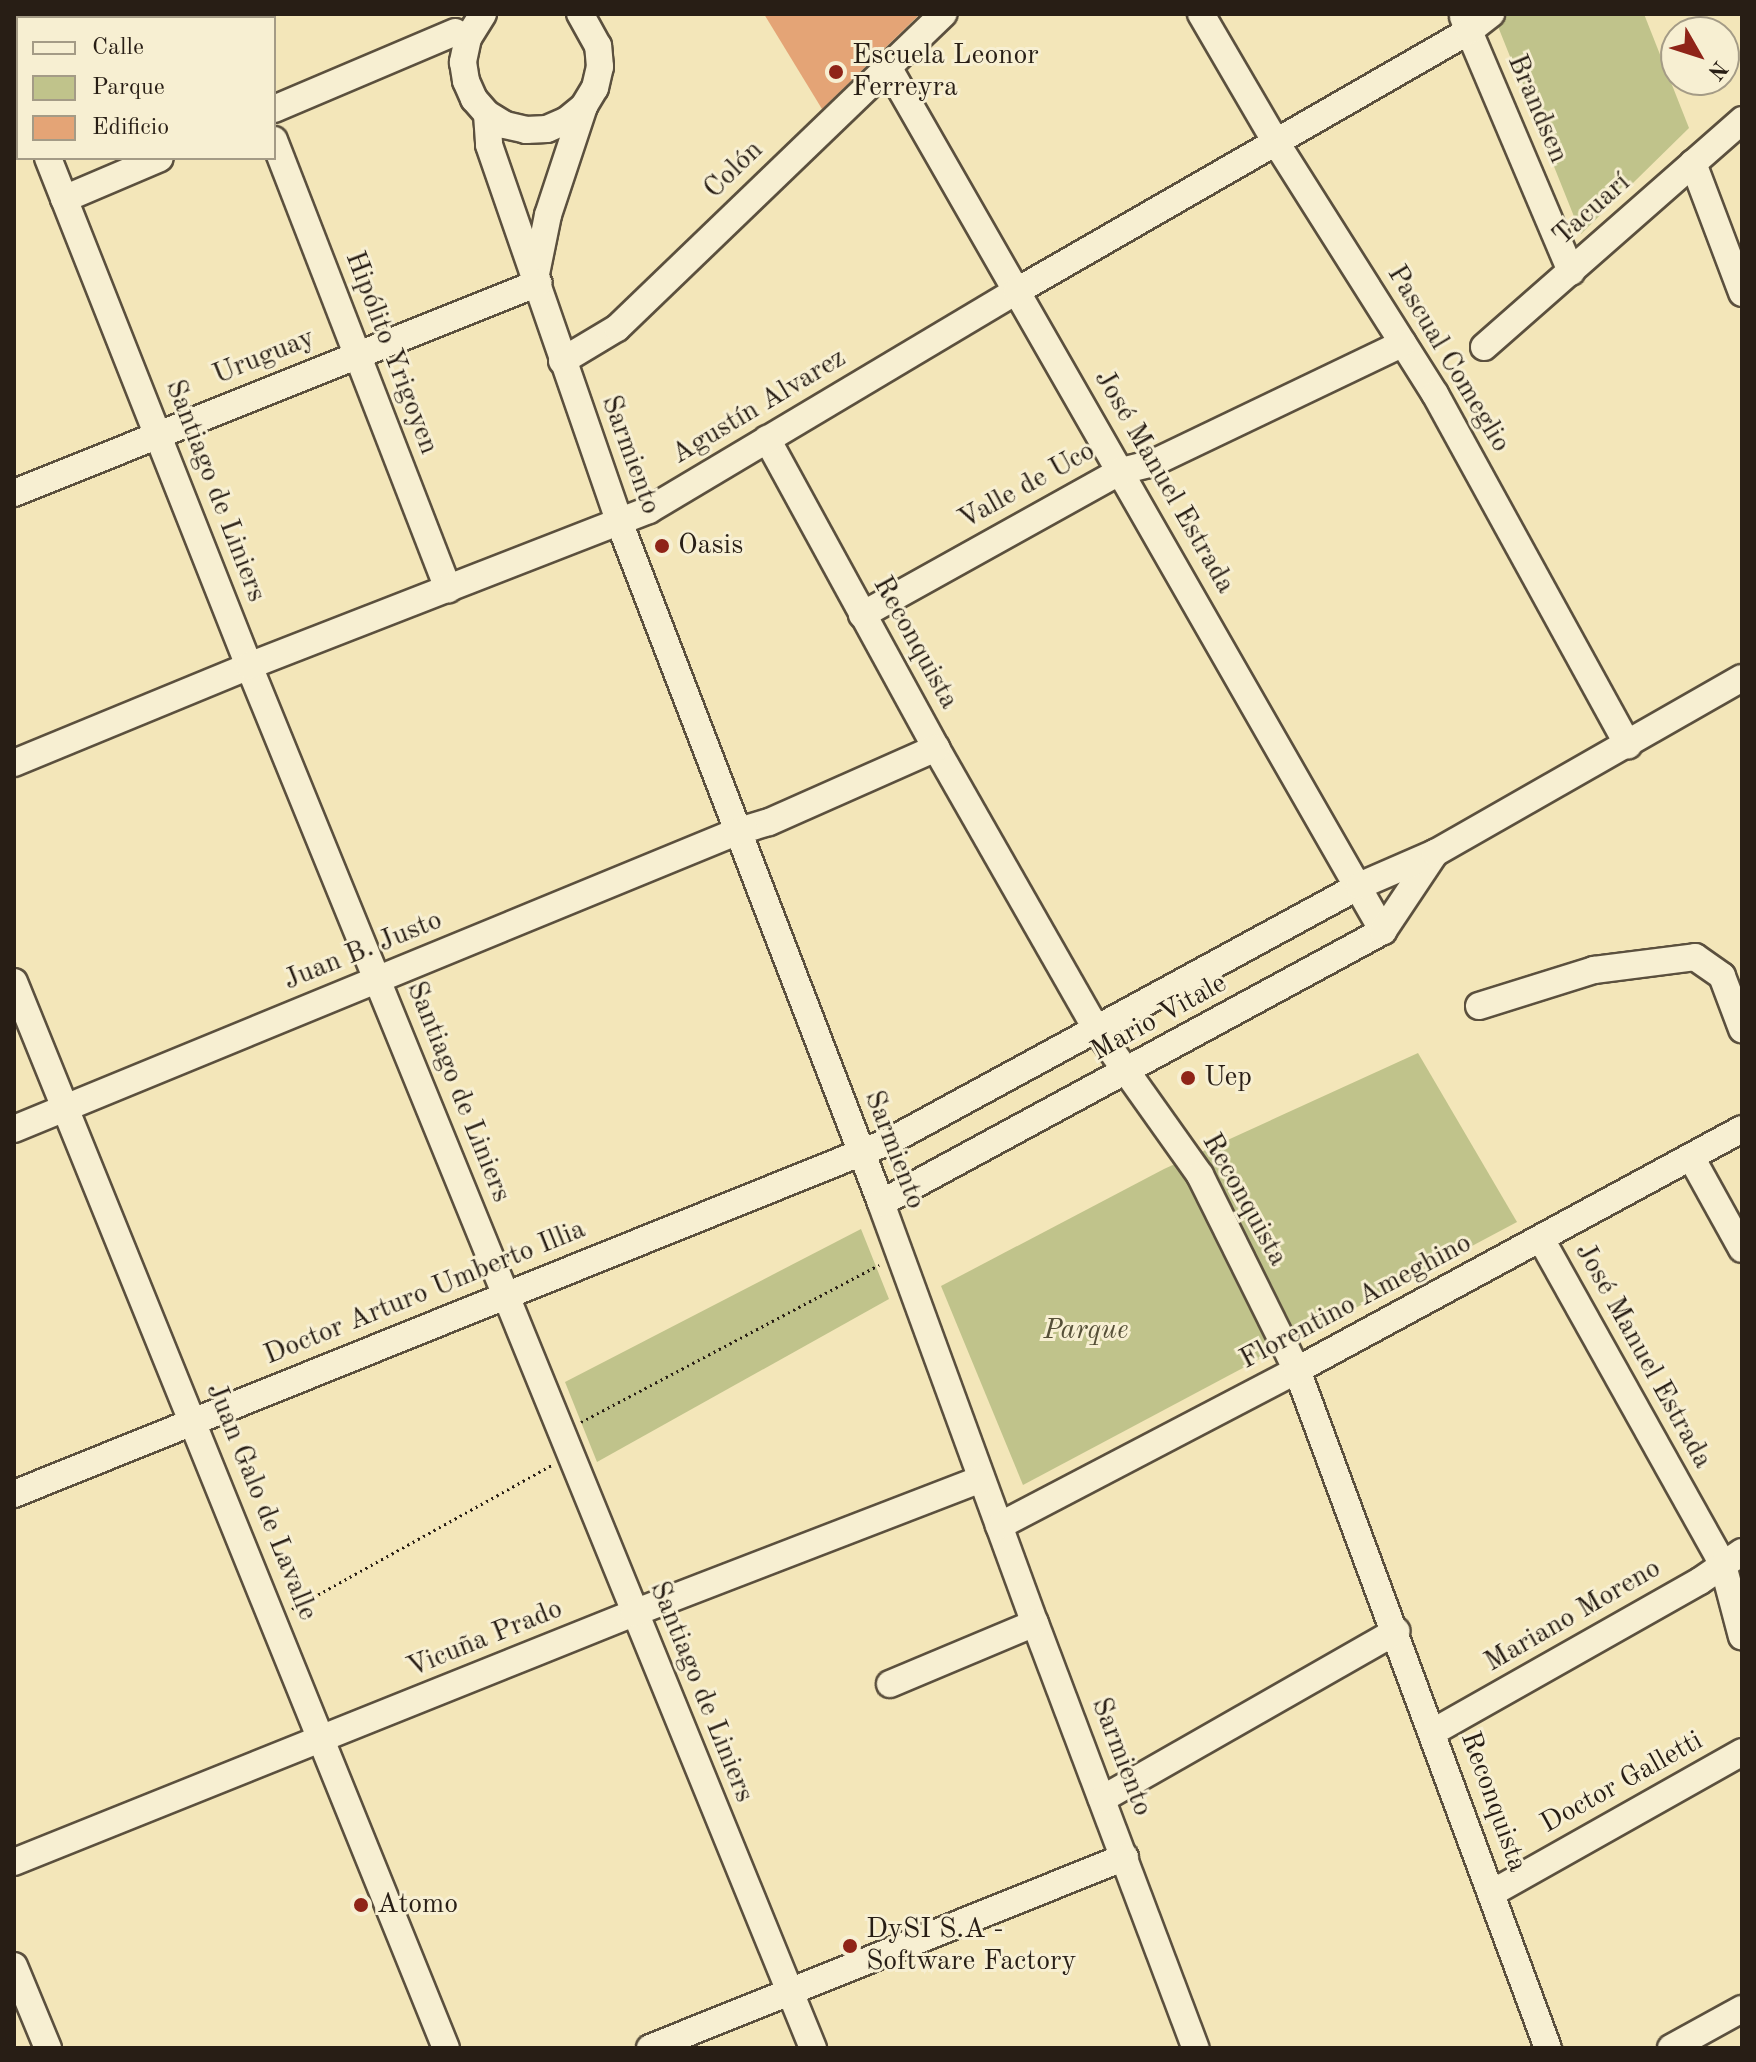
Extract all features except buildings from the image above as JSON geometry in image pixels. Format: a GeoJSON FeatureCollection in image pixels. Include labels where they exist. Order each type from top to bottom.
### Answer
{"type":"FeatureCollection","features":[{"type":"Feature","properties":{"kind":"street"},"geometry":{"type":"LineString","coordinates":[[276,108],[455,33],[468,38],[483,14]]}},
{"type":"Feature","properties":{"kind":"street"},"geometry":{"type":"LineString","coordinates":[[580,14],[591,28],[598,46]]}},
{"type":"Feature","properties":{"kind":"street"},"geometry":{"type":"LineString","coordinates":[[598,46],[603,14]]}},
{"type":"Feature","properties":{"kind":"street","name":"Colón"},"geometry":{"type":"LineString","coordinates":[[562,361],[617,328],[943,14]]}},
{"type":"Feature","properties":{"kind":"street","name":"Pascual Comeglio"},"geometry":{"type":"LineString","coordinates":[[1201,14],[1277,144],[1435,394],[1628,745]]}},
{"type":"Feature","properties":{"kind":"street","name":"Agustín Alvarez"},"geometry":{"type":"LineString","coordinates":[[14,763],[249,666],[620,524],[1017,291],[1277,144],[1466,23],[1491,14]]}},
{"type":"Feature","properties":{"kind":"street","name":"Brandsen"},"geometry":{"type":"LineString","coordinates":[[1466,23],[1571,272]]}},
{"type":"Feature","properties":{"kind":"street"},"geometry":{"type":"LineString","coordinates":[[455,33],[466,81],[487,114],[505,125],[526,130],[547,129],[567,120],[584,106]]}},
{"type":"Feature","properties":{"kind":"street","name":"Sarmiento"},"geometry":{"type":"LineString","coordinates":[[537,278],[548,215],[584,106],[595,88],[600,67],[598,46]]}},
{"type":"Feature","properties":{"kind":"street","name":"José Manuel Estrada"},"geometry":{"type":"LineString","coordinates":[[888,67],[1383,931]]}},
{"type":"Feature","properties":{"kind":"street","name":"Sarmiento"},"geometry":{"type":"LineString","coordinates":[[487,114],[489,145],[620,524],[881,1203],[981,1479],[1196,2048]]}},
{"type":"Feature","properties":{"kind":"street","name":"Tacuarí"},"geometry":{"type":"LineString","coordinates":[[1484,347],[1742,120]]}},
{"type":"Feature","properties":{"kind":"street","name":"Hipólito Yrigoyen"},"geometry":{"type":"LineString","coordinates":[[276,145],[448,589]]}},
{"type":"Feature","properties":{"kind":"street","name":"Santiago de Liniers"},"geometry":{"type":"LineString","coordinates":[[49,160],[160,434],[249,666],[813,2048]]}},
{"type":"Feature","properties":{"kind":"street"},"geometry":{"type":"LineString","coordinates":[[64,199],[155,160]]}},
{"type":"Feature","properties":{"kind":"street"},"geometry":{"type":"LineString","coordinates":[[1693,163],[1742,293]]}},
{"type":"Feature","properties":{"kind":"street","name":"Uruguay"},"geometry":{"type":"LineString","coordinates":[[14,493],[537,278]]}},
{"type":"Feature","properties":{"kind":"street","name":"Valle de Uco"},"geometry":{"type":"LineString","coordinates":[[862,615],[1121,471],[1153,463],[1403,343]]}},
{"type":"Feature","properties":{"kind":"street","name":"Reconquista"},"geometry":{"type":"LineString","coordinates":[[767,439],[936,748],[1097,1030],[1200,1175],[1297,1370],[1548,2048]]}},
{"type":"Feature","properties":{"kind":"street","name":"Mario Vitale"},"geometry":{"type":"LineString","coordinates":[[860,1152],[890,1141],[1359,886],[1435,853],[1742,678]]}},
{"type":"Feature","properties":{"kind":"street","name":"Juan B. Justo"},"geometry":{"type":"LineString","coordinates":[[14,1129],[736,832],[769,822],[936,748]]}},
{"type":"Feature","properties":{"kind":"street","name":"Mario Vitale"},"geometry":{"type":"LineString","coordinates":[[881,1203],[1126,1073],[1383,931],[1435,853]]}},
{"type":"Feature","properties":{"kind":"street"},"geometry":{"type":"LineString","coordinates":[[1479,1006],[1594,970],[1695,957],[1722,976],[1736,996],[1742,1029]]}},
{"type":"Feature","properties":{"kind":"street","name":"Juan Galo de Lavalle"},"geometry":{"type":"LineString","coordinates":[[14,982],[446,2048]]}},
{"type":"Feature","properties":{"kind":"street","name":"Florentino Ameghino"},"geometry":{"type":"LineString","coordinates":[[999,1526],[1297,1370],[1742,1129]]}},
{"type":"Feature","properties":{"kind":"street","name":"Doctor Arturo Umberto Illia"},"geometry":{"type":"LineString","coordinates":[[14,1494],[860,1152]]}},
{"type":"Feature","properties":{"kind":"street"},"geometry":{"type":"LineString","coordinates":[[1691,1157],[1742,1249]]}},
{"type":"Feature","properties":{"kind":"street","name":"José Manuel Estrada"},"geometry":{"type":"LineString","coordinates":[[1541,1239],[1733,1559],[1742,1637]]}},
{"type":"Feature","properties":{"kind":"street","name":"Vicuña Prado"},"geometry":{"type":"LineString","coordinates":[[14,1862],[634,1613],[981,1479]]}},
{"type":"Feature","properties":{"kind":"street","name":"Mariano Moreno"},"geometry":{"type":"LineString","coordinates":[[1433,1732],[1733,1559]]}},
{"type":"Feature","properties":{"kind":"street"},"geometry":{"type":"LineString","coordinates":[[890,1684],[1035,1623]]}},
{"type":"Feature","properties":{"kind":"street"},"geometry":{"type":"LineString","coordinates":[[1102,1799],[1396,1631]]}},
{"type":"Feature","properties":{"kind":"street","name":"Doctor Galletti"},"geometry":{"type":"LineString","coordinates":[[1492,1893],[1742,1752]]}},
{"type":"Feature","properties":{"kind":"street"},"geometry":{"type":"LineString","coordinates":[[650,2048],[1125,1857]]}},
{"type":"Feature","properties":{"kind":"street"},"geometry":{"type":"LineString","coordinates":[[17,1981],[48,2048]]}},
{"type":"Feature","properties":{"kind":"street"},"geometry":{"type":"LineString","coordinates":[[1671,2048],[1742,2009]]}},
{"type":"Feature","properties":{"kind":"path"},"geometry":{"type":"LineString","coordinates":[[273,1619],[564,1444],[899,1254]]}},
{"type":"Feature","properties":{"kind":"green space"},"geometry":{"type":"Polygon","coordinates":[[[1509,14],[1644,14],[1660,55],[1660,96],[1676,96],[1689,128],[1581,234],[1497,24],[1509,14]]]}},
{"type":"Feature","properties":{"kind":"green space","name":"Parque"},"geometry":{"type":"Polygon","coordinates":[[[1418,1053],[1517,1222],[1023,1485],[941,1286],[1164,1169],[1418,1053]]]}},
{"type":"Feature","properties":{"kind":"green space"},"geometry":{"type":"Polygon","coordinates":[[[861,1229],[889,1299],[597,1462],[565,1382],[861,1229]]]}},
{"type":"Feature","properties":{"kind":"place","name":"Escuela Leonor Ferreyra"},"geometry":{"type":"Point","coordinates":[836,72]}},
{"type":"Feature","properties":{"kind":"place","name":"Oasis"},"geometry":{"type":"Point","coordinates":[662,546]}},
{"type":"Feature","properties":{"kind":"place","name":"Uep"},"geometry":{"type":"Point","coordinates":[1188,1078]}},
{"type":"Feature","properties":{"kind":"place","name":"Atomo"},"geometry":{"type":"Point","coordinates":[361,1905]}},
{"type":"Feature","properties":{"kind":"place","name":"DySI S.A - Software Factory"},"geometry":{"type":"Point","coordinates":[850,1946]}}]}
